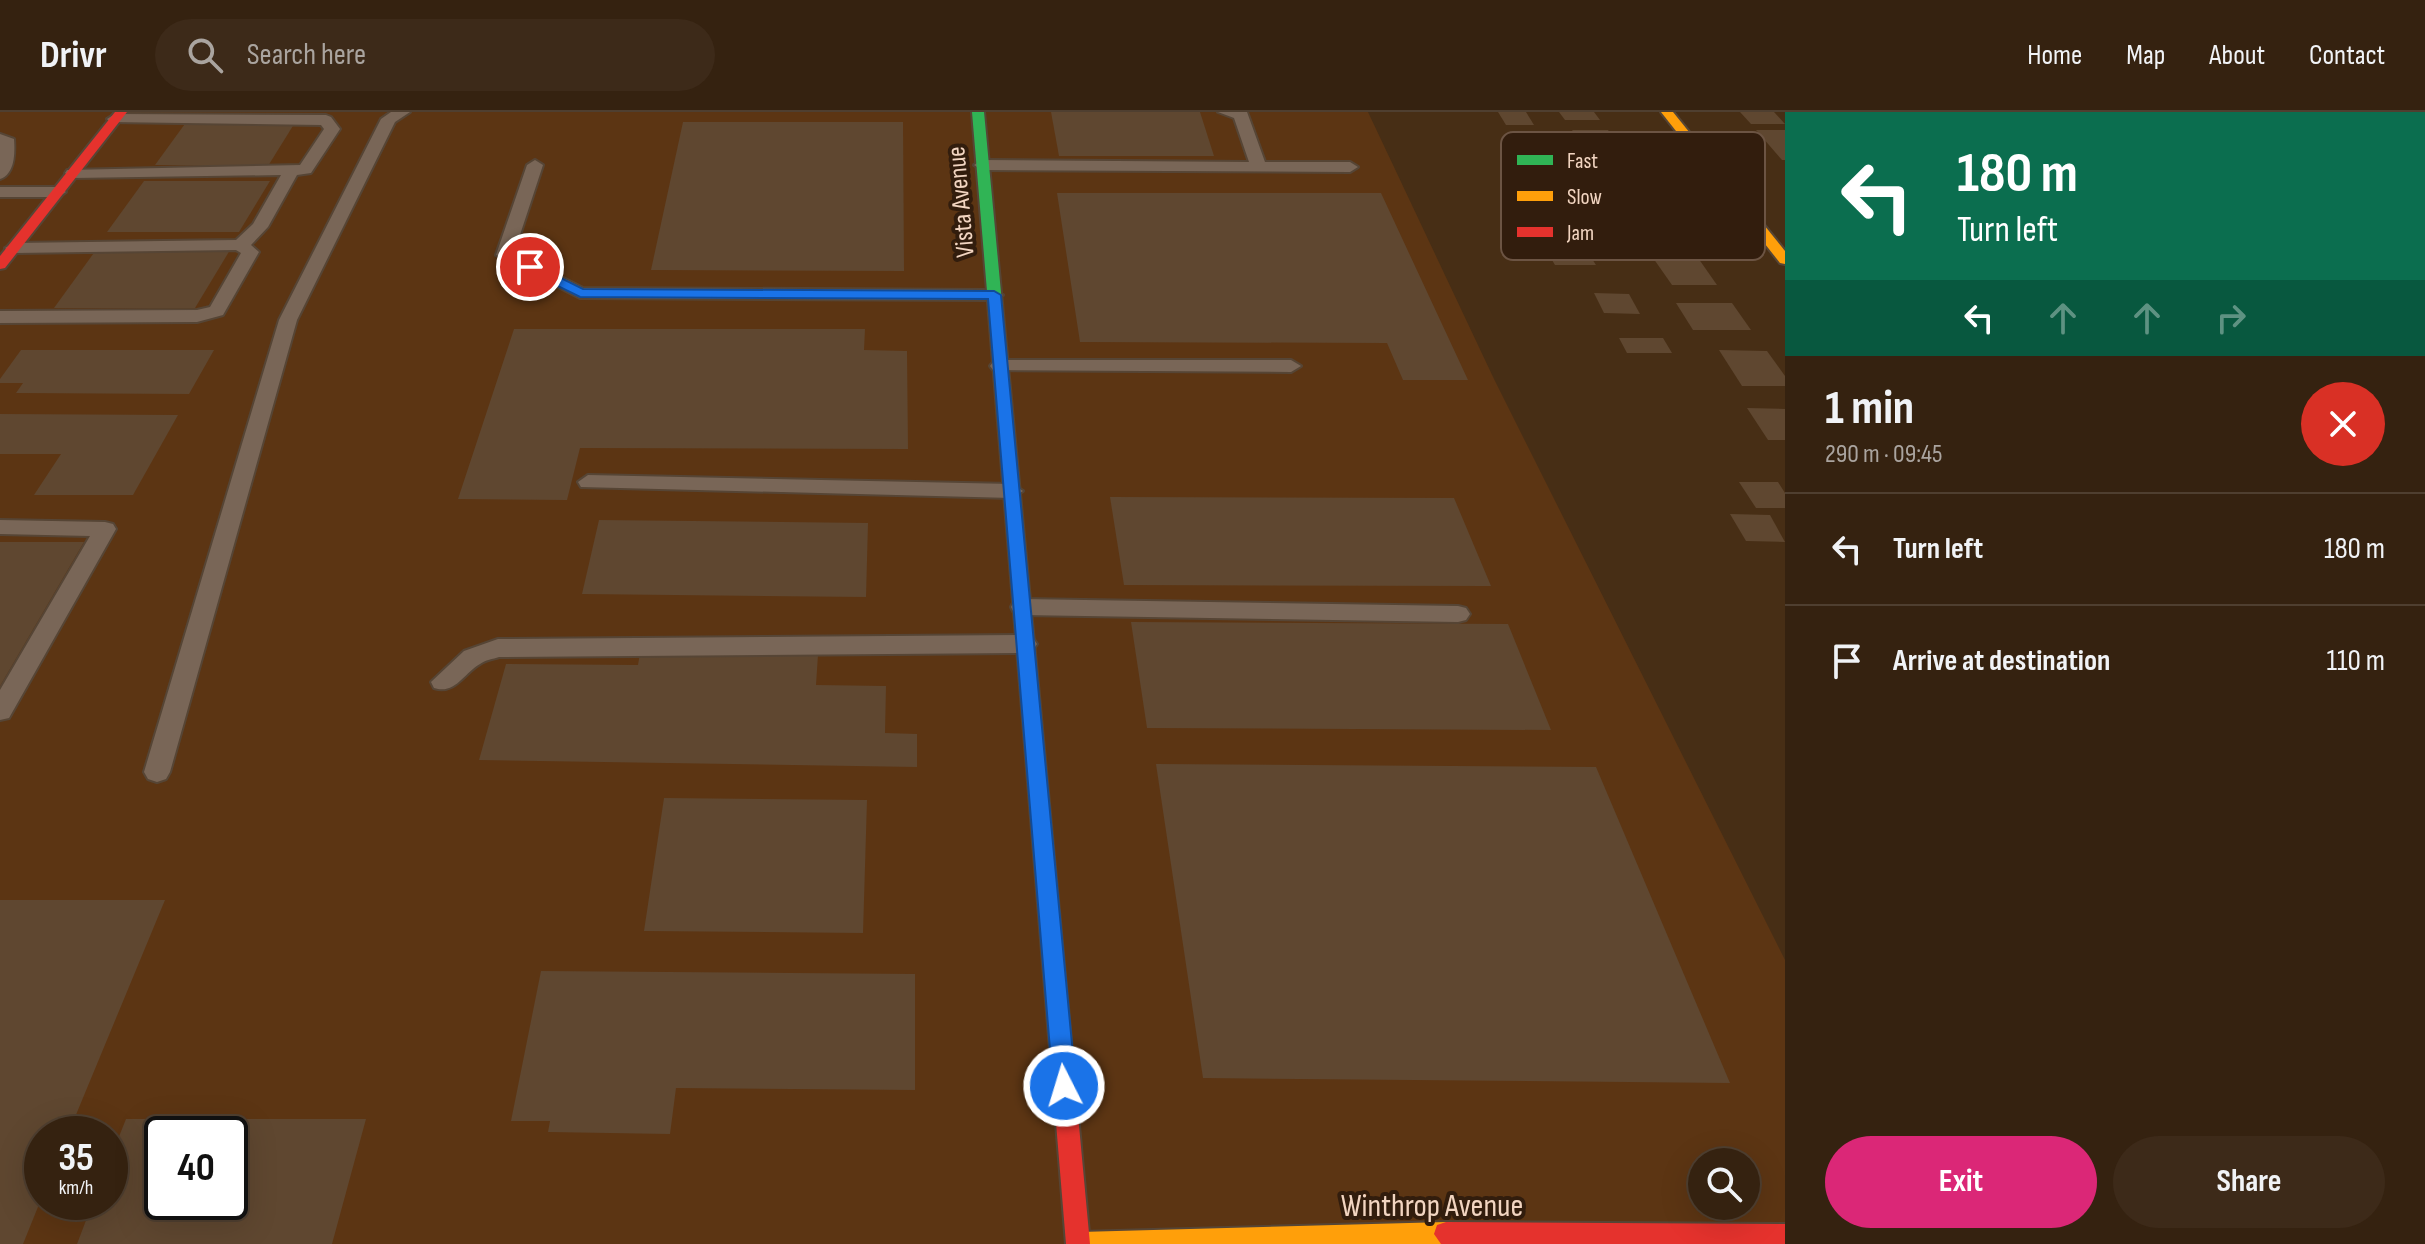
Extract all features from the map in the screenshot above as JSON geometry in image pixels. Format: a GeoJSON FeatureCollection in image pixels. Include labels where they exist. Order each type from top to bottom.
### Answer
{"type":"FeatureCollection","features":[{"type":"Feature","properties":{"kind":"street","name":"Vista Avenue"},"geometry":{"type":"LineString","coordinates":[[978,112],[1079,1244]]}},
{"type":"Feature","properties":{"kind":"street"},"geometry":{"type":"LineString","coordinates":[[1667,112],[1683,132]]}},
{"type":"Feature","properties":{"kind":"street"},"geometry":{"type":"LineString","coordinates":[[5,256],[118,116]]}},
{"type":"Feature","properties":{"kind":"street"},"geometry":{"type":"LineString","coordinates":[[1765,235],[1785,260]]}},
{"type":"Feature","properties":{"kind":"street","name":"Winthrop Avenue"},"geometry":{"type":"LineString","coordinates":[[1079,1244],[1406,1239],[1665,1240],[1785,1236]]}},
{"type":"Feature","properties":{"kind":"lane"},"geometry":{"type":"LineString","coordinates":[[191,112],[310,112]]}},
{"type":"Feature","properties":{"kind":"lane"},"geometry":{"type":"LineString","coordinates":[[157,772],[288,320],[389,119],[402,112]]}},
{"type":"Feature","properties":{"kind":"lane"},"geometry":{"type":"LineString","coordinates":[[1226,112],[1241,115],[1259,167]]}},
{"type":"Feature","properties":{"kind":"lane"},"geometry":{"type":"LineString","coordinates":[[73,173],[290,173],[305,170],[332,129],[326,120],[118,116]]}},
{"type":"Feature","properties":{"kind":"lane"},"geometry":{"type":"LineString","coordinates":[[0,139],[6,139],[7,156],[0,174]]}},
{"type":"Feature","properties":{"kind":"lane"},"geometry":{"type":"LineString","coordinates":[[535,165],[505,255],[580,293],[994,295]]}},
{"type":"Feature","properties":{"kind":"lane"},"geometry":{"type":"LineString","coordinates":[[982,165],[1350,167]]}},
{"type":"Feature","properties":{"kind":"lane"},"geometry":{"type":"LineString","coordinates":[[240,245],[260,227],[290,173]]}},
{"type":"Feature","properties":{"kind":"lane"},"geometry":{"type":"LineString","coordinates":[[0,192],[58,192]]}},
{"type":"Feature","properties":{"kind":"lane"},"geometry":{"type":"LineString","coordinates":[[0,317],[197,316],[217,311],[250,252],[240,245],[5,256]]}},
{"type":"Feature","properties":{"kind":"lane"},"geometry":{"type":"LineString","coordinates":[[1000,366],[1291,366]]}},
{"type":"Feature","properties":{"kind":"lane"},"geometry":{"type":"LineString","coordinates":[[588,482],[1012,491]]}},
{"type":"Feature","properties":{"kind":"lane"},"geometry":{"type":"LineString","coordinates":[[0,527],[105,529],[0,711]]}},
{"type":"Feature","properties":{"kind":"lane"},"geometry":{"type":"LineString","coordinates":[[1022,607],[1458,614]]}},
{"type":"Feature","properties":{"kind":"lane"},"geometry":{"type":"LineString","coordinates":[[443,682],[472,657],[498,648],[1025,644]]}},
{"type":"Feature","properties":{"kind":"shaded area"},"geometry":{"type":"Polygon","coordinates":[[[0,112],[1368,112],[1494,379],[1785,960],[1785,1244],[0,1244],[0,112]]]}},
{"type":"Feature","properties":{"kind":"building"},"geometry":{"type":"Polygon","coordinates":[[[1051,112],[1200,112],[1214,156],[1059,156],[1051,112]]]}},
{"type":"Feature","properties":{"kind":"building"},"geometry":{"type":"Polygon","coordinates":[[[1498,112],[1526,112],[1534,125],[1506,125],[1498,112]]]}},
{"type":"Feature","properties":{"kind":"building"},"geometry":{"type":"Polygon","coordinates":[[[1559,112],[1594,112],[1600,120],[1565,120],[1559,112]]]}},
{"type":"Feature","properties":{"kind":"building"},"geometry":{"type":"Polygon","coordinates":[[[1740,112],[1774,112],[1785,124],[1751,124],[1740,112]]]}},
{"type":"Feature","properties":{"kind":"building"},"geometry":{"type":"Polygon","coordinates":[[[187,121],[296,121],[268,166],[155,165],[187,121]]]}},
{"type":"Feature","properties":{"kind":"building"},"geometry":{"type":"Polygon","coordinates":[[[683,122],[903,122],[904,271],[651,270],[683,122]]]}},
{"type":"Feature","properties":{"kind":"building"},"geometry":{"type":"Polygon","coordinates":[[[1572,130],[1609,132],[1573,132],[1572,130]]]}},
{"type":"Feature","properties":{"kind":"building"},"geometry":{"type":"Polygon","coordinates":[[[1756,130],[1785,130],[1785,160],[1765,140],[1765,132],[1756,130]]]}},
{"type":"Feature","properties":{"kind":"building"},"geometry":{"type":"Polygon","coordinates":[[[144,181],[270,181],[239,232],[107,232],[144,181]]]}},
{"type":"Feature","properties":{"kind":"building"},"geometry":{"type":"Polygon","coordinates":[[[1057,193],[1381,193],[1468,380],[1403,380],[1387,343],[1080,342],[1057,193]]]}},
{"type":"Feature","properties":{"kind":"building"},"geometry":{"type":"Polygon","coordinates":[[[96,250],[230,250],[195,308],[54,308],[96,250]]]}},
{"type":"Feature","properties":{"kind":"building"},"geometry":{"type":"Polygon","coordinates":[[[1552,260],[1593,260],[1596,265],[1555,265],[1552,260]]]}},
{"type":"Feature","properties":{"kind":"building"},"geometry":{"type":"Polygon","coordinates":[[[1654,260],[1700,260],[1717,285],[1672,285],[1654,260]]]}},
{"type":"Feature","properties":{"kind":"building"},"geometry":{"type":"Polygon","coordinates":[[[1594,293],[1629,294],[1640,314],[1604,313],[1594,293]]]}},
{"type":"Feature","properties":{"kind":"building"},"geometry":{"type":"Polygon","coordinates":[[[1676,303],[1732,303],[1751,330],[1693,330],[1676,303]]]}},
{"type":"Feature","properties":{"kind":"building"},"geometry":{"type":"Polygon","coordinates":[[[514,329],[865,329],[864,350],[907,351],[908,449],[580,448],[567,500],[458,499],[514,329]]]}},
{"type":"Feature","properties":{"kind":"building"},"geometry":{"type":"Polygon","coordinates":[[[1619,338],[1663,338],[1672,353],[1627,353],[1619,338]]]}},
{"type":"Feature","properties":{"kind":"building"},"geometry":{"type":"Polygon","coordinates":[[[21,350],[214,350],[189,394],[16,393],[23,383],[0,383],[0,379],[21,350]]]}},
{"type":"Feature","properties":{"kind":"building"},"geometry":{"type":"Polygon","coordinates":[[[1719,350],[1767,351],[1785,376],[1785,386],[1742,386],[1719,350]]]}},
{"type":"Feature","properties":{"kind":"building"},"geometry":{"type":"Polygon","coordinates":[[[1747,408],[1785,409],[1785,440],[1768,440],[1747,408]]]}},
{"type":"Feature","properties":{"kind":"building"},"geometry":{"type":"Polygon","coordinates":[[[0,414],[178,415],[133,495],[34,495],[61,454],[0,454],[0,414]]]}},
{"type":"Feature","properties":{"kind":"building"},"geometry":{"type":"Polygon","coordinates":[[[1739,482],[1778,482],[1785,493],[1785,508],[1756,508],[1739,482]]]}},
{"type":"Feature","properties":{"kind":"building"},"geometry":{"type":"Polygon","coordinates":[[[1110,497],[1454,498],[1491,586],[1124,585],[1110,497]]]}},
{"type":"Feature","properties":{"kind":"building"},"geometry":{"type":"Polygon","coordinates":[[[1730,514],[1770,515],[1785,542],[1746,541],[1730,514]]]}},
{"type":"Feature","properties":{"kind":"building"},"geometry":{"type":"Polygon","coordinates":[[[599,520],[868,523],[866,597],[582,594],[599,520]]]}},
{"type":"Feature","properties":{"kind":"building"},"geometry":{"type":"Polygon","coordinates":[[[0,542],[84,542],[0,686],[0,542]]]}},
{"type":"Feature","properties":{"kind":"building"},"geometry":{"type":"Polygon","coordinates":[[[1131,622],[1508,624],[1551,730],[1147,728],[1131,622]]]}},
{"type":"Feature","properties":{"kind":"building"},"geometry":{"type":"Polygon","coordinates":[[[640,653],[818,655],[816,685],[886,686],[885,733],[917,734],[917,767],[479,760],[506,664],[638,665],[640,653]]]}},
{"type":"Feature","properties":{"kind":"building"},"geometry":{"type":"Polygon","coordinates":[[[1156,764],[1596,767],[1730,1083],[1203,1078],[1156,764]]]}},
{"type":"Feature","properties":{"kind":"building"},"geometry":{"type":"Polygon","coordinates":[[[664,798],[867,800],[863,933],[644,931],[664,798]]]}},
{"type":"Feature","properties":{"kind":"building"},"geometry":{"type":"Polygon","coordinates":[[[0,900],[165,900],[75,1116],[24,1116],[24,1220],[33,1220],[23,1244],[0,1244],[0,900]]]}},
{"type":"Feature","properties":{"kind":"building"},"geometry":{"type":"Polygon","coordinates":[[[541,971],[915,974],[915,1090],[676,1088],[670,1134],[548,1132],[550,1121],[511,1121],[541,971]]]}},
{"type":"Feature","properties":{"kind":"building"},"geometry":{"type":"Polygon","coordinates":[[[128,1119],[144,1119],[144,1220],[248,1220],[248,1119],[366,1119],[332,1244],[77,1244],[86,1220],[128,1220],[128,1119]]]}},
{"type":"Feature","properties":{"kind":"traffic: fast"},"geometry":{"type":"LineString","coordinates":[[978,112],[1029,685]]}},
{"type":"Feature","properties":{"kind":"traffic: slow"},"geometry":{"type":"LineString","coordinates":[[1667,112],[1683,132]]}},
{"type":"Feature","properties":{"kind":"traffic: slow"},"geometry":{"type":"LineString","coordinates":[[1765,235],[1785,260]]}},
{"type":"Feature","properties":{"kind":"traffic: slow"},"geometry":{"type":"LineString","coordinates":[[1080,1244],[1446,1234]]}},
{"type":"Feature","properties":{"kind":"traffic: jam"},"geometry":{"type":"LineString","coordinates":[[0,265],[121,112]]}},
{"type":"Feature","properties":{"kind":"traffic: jam"},"geometry":{"type":"LineString","coordinates":[[1029,685],[1078,1244]]}},
{"type":"Feature","properties":{"kind":"traffic: jam"},"geometry":{"type":"LineString","coordinates":[[1446,1234],[1785,1236]]}},
{"type":"Feature","properties":{"kind":"route"},"geometry":{"type":"LineString","coordinates":[[530,267],[580,293],[994,295],[1064,1086]]}}]}
